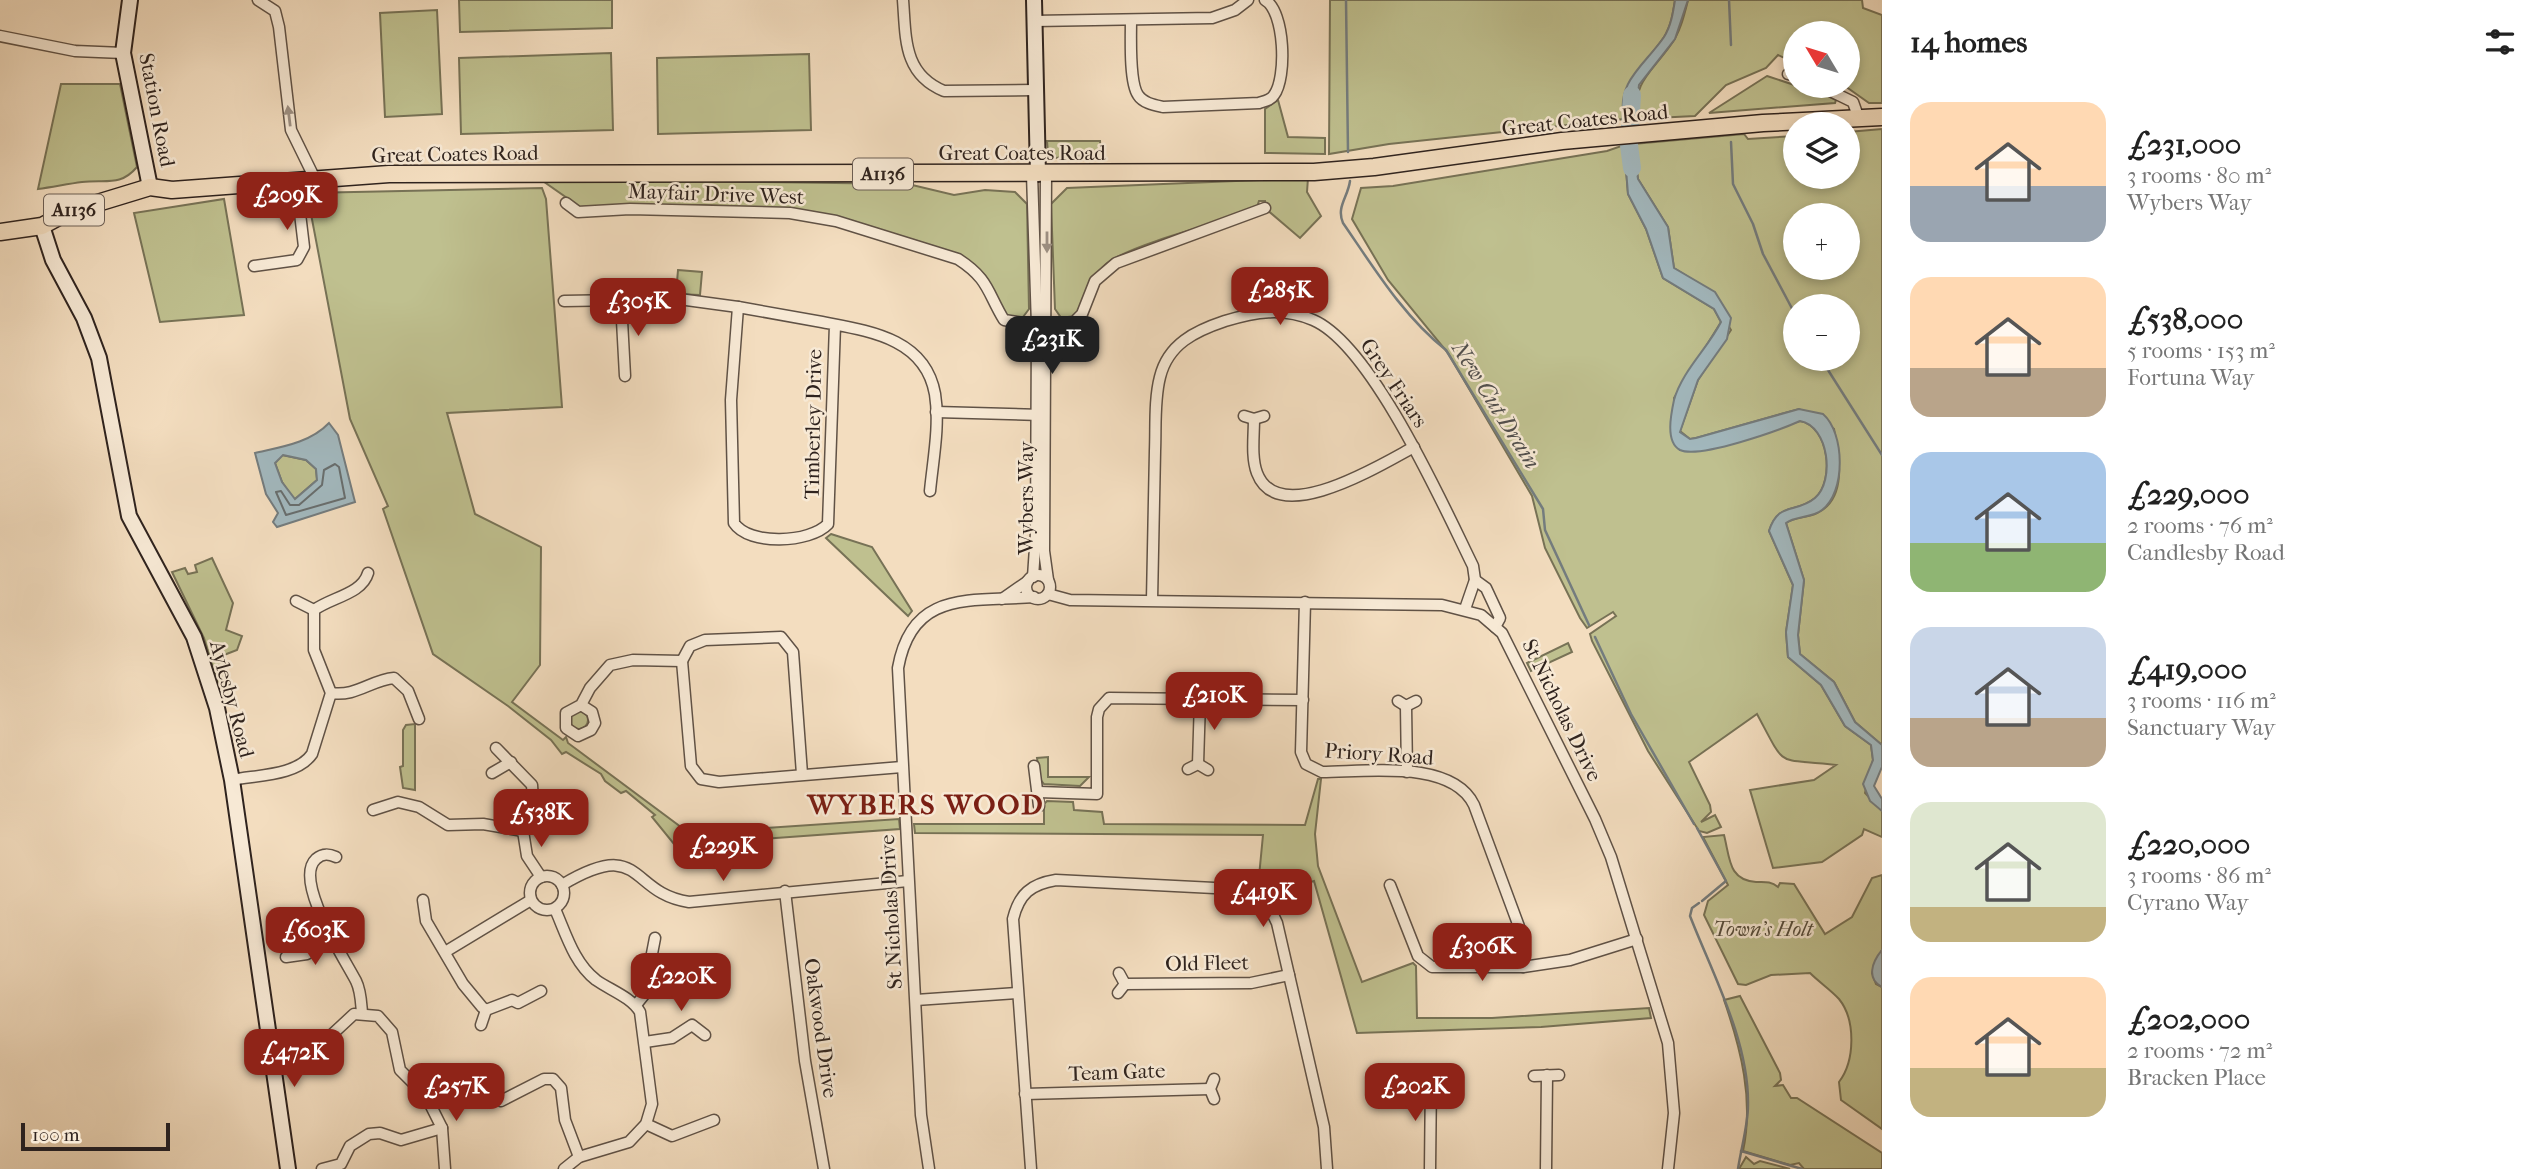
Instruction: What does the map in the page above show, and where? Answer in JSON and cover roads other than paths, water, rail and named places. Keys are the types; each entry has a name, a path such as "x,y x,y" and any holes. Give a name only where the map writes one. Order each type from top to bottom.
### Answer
{"main road":[{"name":"Great Coates Road","path":"1860,120 1882,117"},
{"name":"Great Coates Road","path":"0,232 42,226 68,212 150,187 172,190 388,174 1039,174 1348,170 1615,136 1783,122"}],"street":[{"name":"Station Road","path":"130,0 123,53 150,187"},
{"path":"258,0 275,11"},
{"path":"279,0 275,11 291,130 315,179"},
{"path":"903,0 908,55 912,66 931,86 944,91 1035,90"},
{"path":"1034,0 1039,174"},
{"path":"1034,21 1212,18 1235,10 1248,0"},
{"path":"1130,20 1134,82 1138,95 1148,104 1163,107 1259,103 1273,96 1281,80 1280,19 1265,0"},
{"path":"0,36 88,52 123,53"},
{"path":"1845,98 1853,102 1856,112"},
{"name":"Wybers Way","path":"1031,579 1036,545 1041,415 1039,174"},
{"path":"254,266 297,260 304,247 296,180"},
{"name":"Mayfair Drive West","path":"566,203 578,212 629,209 790,213 836,221 958,259 975,270 990,290 1004,320 1042,324"},
{"path":"1042,324 1074,322 1083,314 1095,281 1116,263 1265,208"},
{"name":"Aylesby Road","path":"42,226 52,260 84,318 99,358 129,516 194,637 217,708 232,780 288,1169"},
{"path":"564,301 679,299 738,307"},
{"path":"621,302 625,376"},
{"name":"Timberley Drive","path":"835,325 828,524 812,536 757,538 739,531 734,523 731,400 738,307 835,325 885,335 921,362 932,380 936,412 930,491"},
{"name":"Grey Friars","path":"1152,600 1158,388 1165,363 1172,352 1196,331 1262,311 1289,313 1313,320 1346,346 1386,400 1414,447 1473,566 1475,579 1486,588 1500,618 1495,626"},
{"path":"936,412 1041,415"},
{"name":"Wybers Way","path":"1041,415 1044,551 1048,580"},
{"path":"1254,417 1257,475 1265,486 1283,495 1320,491 1414,447"},
{"path":"314,610 330,598 354,592 366,581 368,573"},
{"path":"1001,600 1031,579 1041,575 1048,580 1051,587 1048,594 1034,597 1027,590 1031,579"},
{"path":"1465,609 1475,579"},
{"name":"St Nicholas Drive","path":"1048,594 1070,600 1431,604 1465,609 1481,615 1495,626 1513,652 1595,819 1637,939 1668,1043 1674,1113 1668,1169"},
{"name":"St Nicholas Drive","path":"929,1169 920,1115 898,668 905,639 920,618 944,605 959,600 1034,597"},
{"path":"296,601 314,610"},
{"name":"Priory Road","path":"1305,602 1301,752 1310,768 1322,772 1407,772 1441,777 1470,796 1521,932 1523,967"},
{"path":"232,780 294,768 306,762 318,740 331,693 314,650 314,610"},
{"path":"802,774 793,652 788,642 775,636 705,640 690,646 682,661 690,757 694,772 701,779 719,782 902,767"},
{"path":"581,705 604,670 617,662 663,658 682,661"},
{"path":"331,693 350,694 385,679 394,678 408,691 419,719"},
{"path":"1039,792 1097,794 1098,709 1109,698 1117,695 1200,700 1303,700"},
{"path":"1198,764 1200,700"},
{"path":"1407,703 1407,772"},
{"path":"496,748 532,785 534,792 523,831 527,856 541,877"},
{"path":"492,773 511,762"},
{"path":"1188,769 1198,764"},
{"path":"1198,764 1208,770"},
{"path":"1034,766 1039,806"},
{"path":"373,810 398,802 419,807 448,825 483,824 523,831"},
{"path":"336,857 324,854 319,857 311,866 308,877 331,937 357,983 362,1013"},
{"path":"562,885 593,868 611,865 635,871 681,901 695,902 785,891 908,881"},
{"path":"541,877 553,877 562,885 564,897 555,909 542,910 531,901 530,889 541,877"},
{"path":"1031,1169 1013,919 1017,904 1025,892 1038,883 1056,880 1234,889 1255,892 1264,899 1277,923 1324,1127 1327,1169"},
{"path":"1390,885 1424,963 1432,967 1523,967 1570,960 1637,939"},
{"name":"Oakwood Drive","path":"785,891 805,1061 824,1169"},
{"path":"423,900 426,921 472,998 486,1010"},
{"path":"445,953 531,901"},
{"path":"555,909 582,966 596,980 636,1005 643,1021 652,1104 646,1124 629,1142 579,1157 564,1169"},
{"path":"286,957 307,954 331,937"},
{"path":"636,1005 644,995 655,938"},
{"name":"Old Fleet","path":"1119,974 1122,988 1251,983 1289,975"},
{"path":"481,1025 486,1010 506,1002 518,1003 541,991"},
{"path":"916,1000 1017,993"},
{"path":"271,1051 326,1040 346,1018 362,1013 378,1016 389,1026 400,1070 429,1101 442,1128 445,1169"},
{"path":"645,1042 672,1038 692,1025 705,1035"},
{"path":"1418,1074 1430,1077 1442,1073"},
{"path":"1546,1169 1547,1075"},
{"path":"1534,1076 1559,1075"},
{"path":"1430,1077 1430,1169"},
{"path":"501,1101 549,1078 558,1083 563,1096 565,1120 579,1157"},
{"name":"Team Gate","path":"1025,1094 1213,1089"},
{"path":"646,1124 672,1136 714,1120"},
{"path":"322,1169 341,1164 350,1146 369,1134 380,1133 401,1140 442,1128"}],"water":[{"path":"1675,0 1688,0 1675,39 1639,85 1635,119 1624,119 1624,94 1628,84 1666,33"},
{"path":"1633,144 1638,179 1668,227 1674,268 1715,292 1731,318 1727,339 1698,380 1680,432 1690,439 1696,438 1799,409 1823,414 1836,434 1839,477 1830,501 1818,513 1786,523 1804,580 1798,635 1800,654 1834,682 1855,722 1882,745 1882,767 1874,786 1882,799 1882,811 1870,801 1863,784 1873,760 1871,745 1845,726 1821,685 1788,657 1786,632 1793,585 1769,531 1777,515 1808,503 1821,490 1827,467 1823,443 1810,425 1800,421 1759,437 1704,451 1690,452 1675,446 1670,427 1678,389 1721,322 1714,309 1663,278 1646,229 1628,194 1624,145"},
{"path":"329,423 338,435 355,502 277,527 273,522 278,513 266,494 255,453 295,443","holes":["283,455 306,460 316,469 317,480 295,499 282,482 275,463"]},
{"path":"1882,950 1882,987 1874,980 1872,970"}],"waterway":[{"name":"New Cut Drain","path":"1346,0 1348,152"},
{"path":"1729,0 1731,45"},
{"path":"1632,95 1629,145 1632,168"},
{"path":"1731,142 1733,184 1753,224 1763,254 1784,294"},
{"name":"New Cut Drain","path":"1350,181 1341,212 1343,223 1403,307 1430,337 1446,350 1543,509 1545,530 1589,625"},
{"path":"1829,371 1882,455"},
{"name":"New Cut Drain","path":"1595,637 1631,714 1694,824"},
{"name":"New Cut Drain","path":"1697,828 1726,881 1702,901"},
{"name":"New Cut Drain","path":"1699,903 1692,908 1690,916 1728,1009 1743,1057 1747,1081 1748,1113 1738,1169"},
{"path":"1741,1151 1802,1169"}],"district":[{"name":"WYBERS WOOD","path":"926,804"}],"park label":[{"name":"Town's Holt","path":"1763,929"}]}
